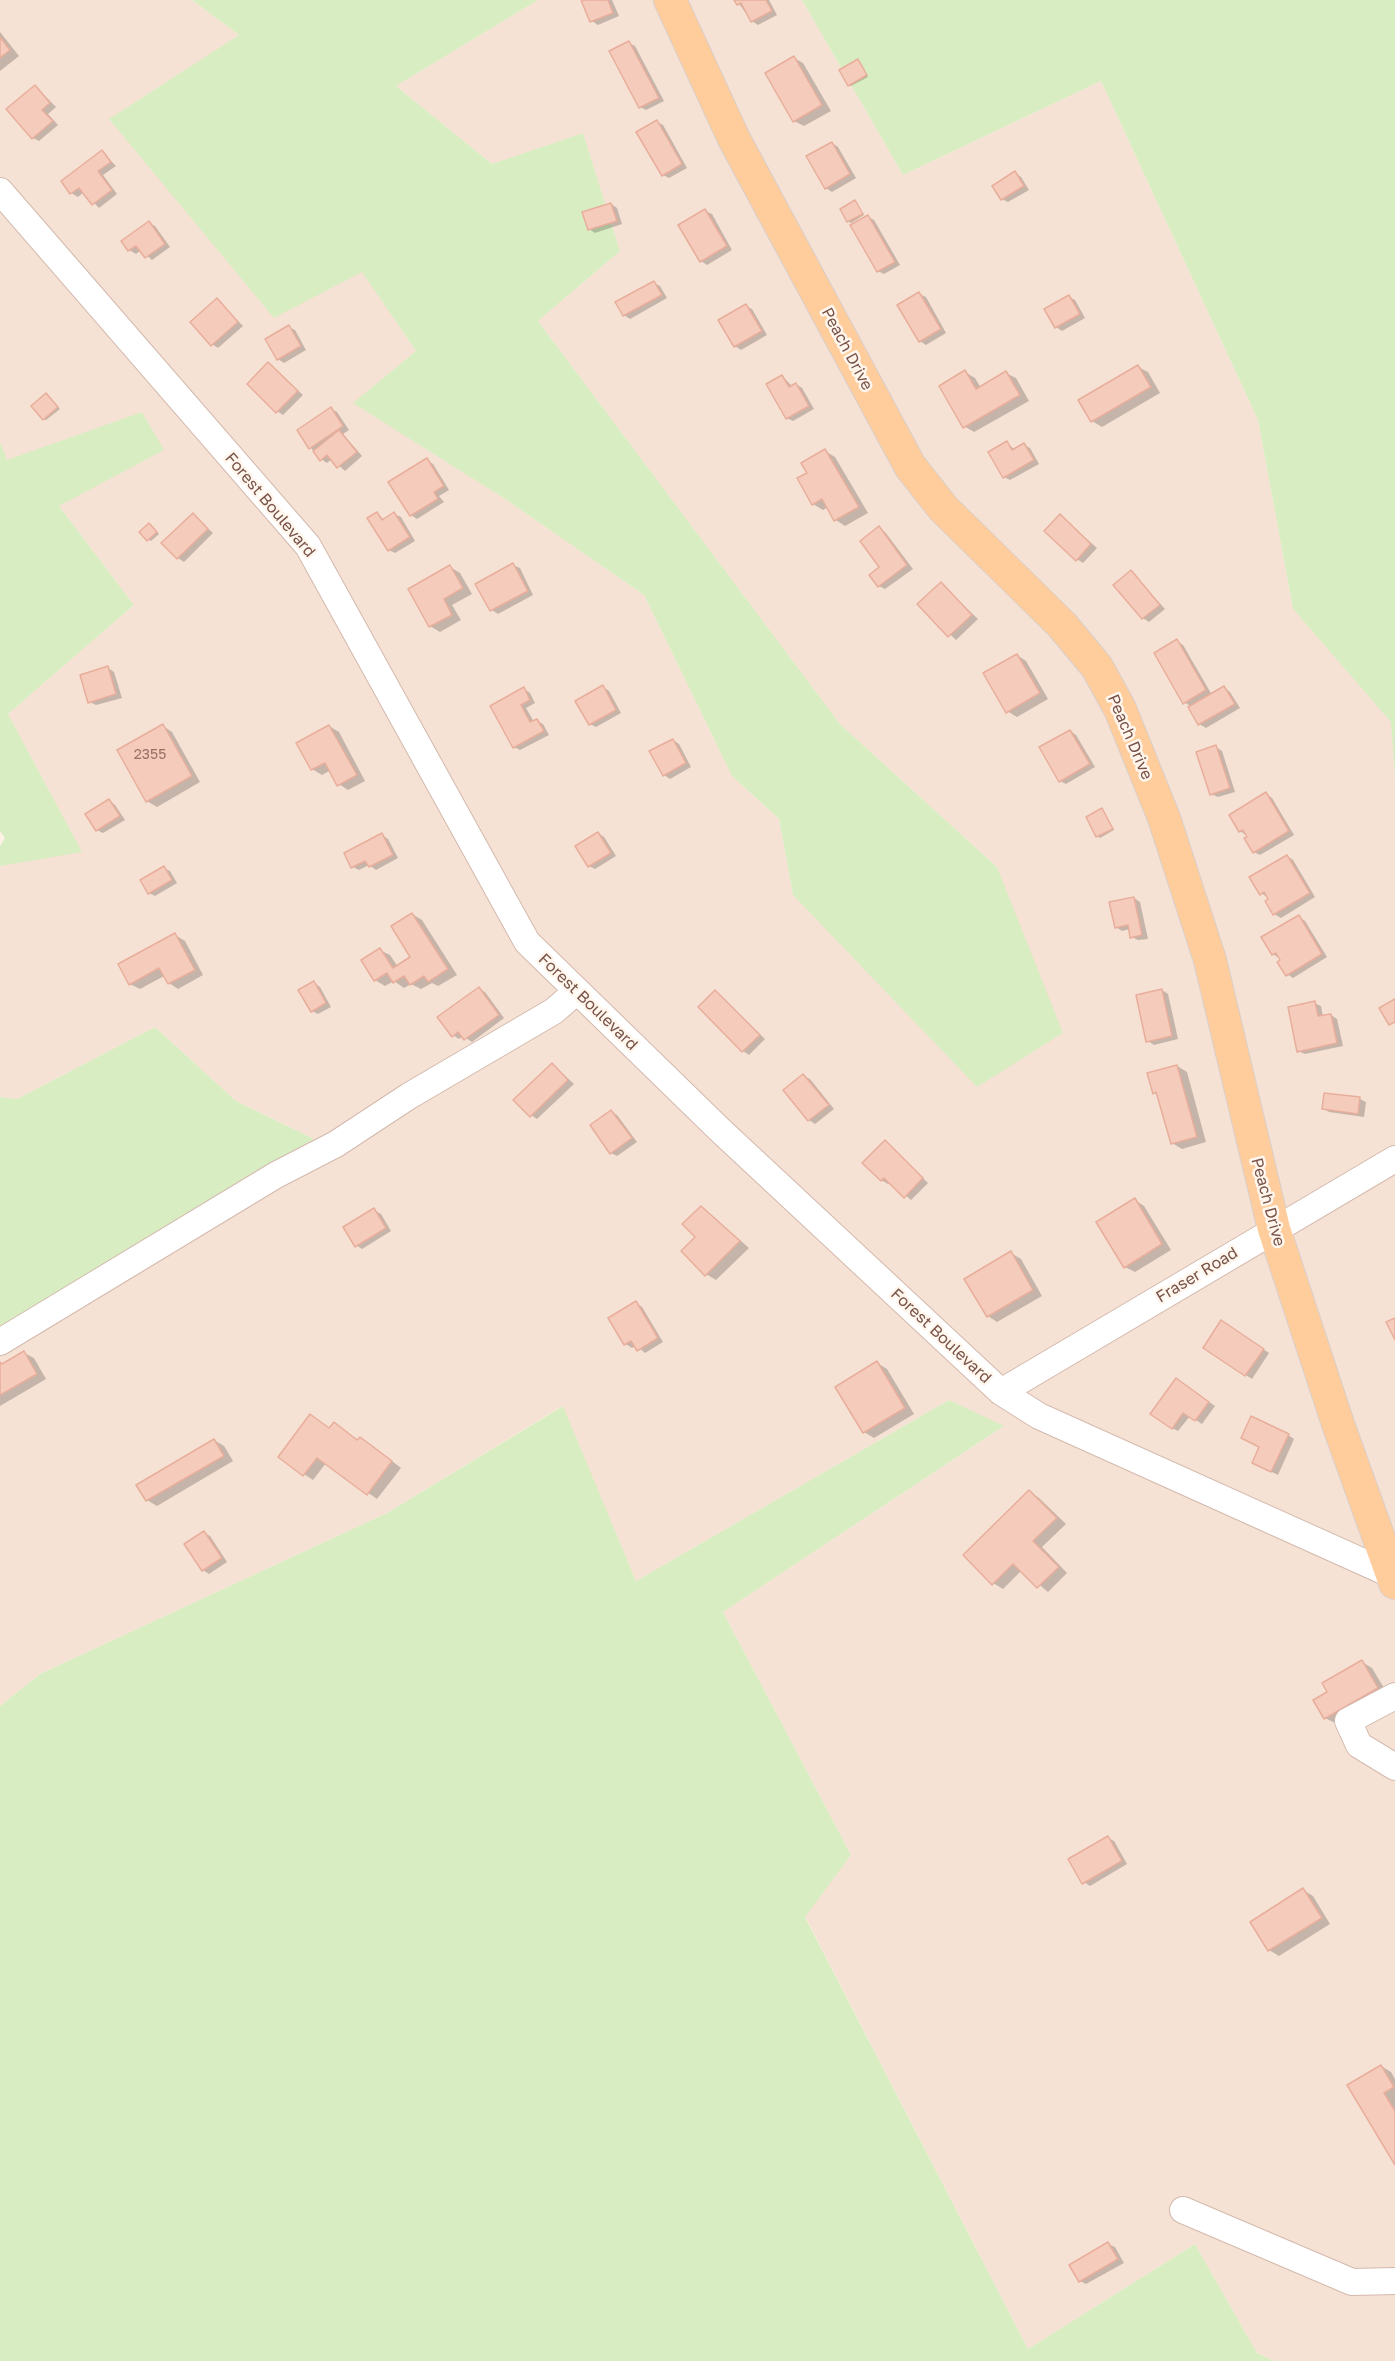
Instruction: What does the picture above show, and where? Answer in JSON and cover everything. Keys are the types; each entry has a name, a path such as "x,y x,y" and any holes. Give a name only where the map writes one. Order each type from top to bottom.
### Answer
{"main road":[{"name":"Peach Drive","path":"670,0 734,140 910,466 943,507 1062,625 1098,667 1120,709 1164,818 1210,960 1274,1229 1392,1579"}],"street":[{"name":"Forest Boulevard","path":"0,191 308,546 527,942 720,1130 1001,1392 1039,1416 1392,1579"},
{"path":"0,1342 276,1175 336,1144 409,1096 554,1011 577,991"},
{"name":"Fraser Road","path":"1001,1392 1395,1159"},
{"path":"1395,1696 1348,1720 1359,1745 1395,1767"},
{"path":"1183,2210 1352,2282 1395,2281"}],"shaded area":[{"path":"0,0 192,0 239,35 110,119 362,271 416,351 354,403 505,499 644,595 732,776 779,819 793,895 997,867 840,724 538,321 620,251 583,134 492,164 396,86 538,0 802,0 903,175 1101,81 1258,420 1293,609 1392,722 1395,781 1395,2361 1274,2361 1257,2353 1195,2244 1028,2349 805,1916 851,1855 723,1612 1003,1427 949,1400 636,1581 562,1406 387,1513 40,1674 0,1706 0,1333 314,1139 236,1101 155,1027 17,1099 0,1097 0,866 81,851 8,714 134,605 59,506 142,413 7,461 0,442"}],"green space":[{"path":"192,0 538,0 396,86 492,164 583,133 620,251 538,321 840,724 997,867 1063,1033 977,1087 793,895 779,819 732,776 644,595 505,499 353,403 416,351 362,272 274,318 109,119 239,35"},
{"path":"802,0 1395,0 1395,781 1391,722 1293,609 1258,420 1101,81 903,175"},
{"path":"142,412 164,450 59,506 134,605 8,714 82,852 0,866 0,846 5,838 0,831 0,442 7,460"},
{"path":"155,1027 236,1101 314,1139 0,1333 0,1097 17,1099"},
{"path":"949,1400 1004,1426 723,1612 851,1855 805,1917 1028,2349 1195,2244 1257,2353 1274,2361 0,2361 0,1706 40,1674 387,1513 563,1406 636,1581"}],"building":[{"path":"581,0 608,0 613,13 590,22"},
{"path":"734,0 766,0 772,11 751,22 741,3 737,5"},
{"path":"0,37 10,50 0,58"},
{"path":"629,41 659,98 639,108 609,51"},
{"path":"794,56 822,105 793,122 765,73"},
{"path":"858,59 867,75 848,86 839,70"},
{"path":"35,85 50,103 42,110 53,121 32,139 6,109"},
{"path":"657,120 682,164 662,176 636,132"},
{"path":"832,142 850,174 825,189 806,156"},
{"path":"102,150 111,162 98,171 112,190 92,205 79,188 70,194 61,181"},
{"path":"1015,171 1024,186 1001,200 992,186"},
{"path":"855,200 863,214 847,222 840,209"},
{"path":"611,203 617,221 588,230 582,212"},
{"path":"705,209 727,246 700,262 678,225"},
{"path":"868,215 895,262 877,272 850,225"},
{"path":"149,221 165,244 145,258 136,246 128,251 121,241"},
{"path":"654,281 662,295 623,316 615,302"},
{"path":"919,292 941,329 919,342 897,305"},
{"path":"1069,295 1080,314 1055,328 1044,309"},
{"path":"217,298 238,322 211,346 190,322"},
{"path":"746,304 762,331 734,347 718,320"},
{"path":"289,325 301,346 277,360 265,339"},
{"path":"268,362 298,391 276,413 247,384"},
{"path":"1138,365 1151,387 1091,422 1078,400"},
{"path":"965,370 976,389 1006,371 1020,395 963,428 939,386"},
{"path":"782,375 789,387 796,383 809,406 786,419 766,384"},
{"path":"46,393 58,407 43,420 31,406"},
{"path":"331,407 343,426 309,449 297,430"},
{"path":"339,430 357,452 337,468 327,455 320,461 313,451"},
{"path":"1007,441 1012,450 1024,443 1034,460 1003,478 988,452"},
{"path":"825,449 859,507 834,521 822,499 812,505 797,478 807,473 801,463"},
{"path":"427,458 444,486 434,492 438,499 410,516 388,482"},
{"path":"377,512 382,520 394,512 410,537 388,551 367,518"},
{"path":"193,513 208,529 177,559 161,543"},
{"path":"1060,514 1091,544 1076,561 1044,531"},
{"path":"149,523 157,532 147,541 139,532"},
{"path":"879,526 907,565 878,587 869,575 879,567 860,541"},
{"path":"513,563 528,591 490,611 475,584"},
{"path":"450,565 463,588 444,599 452,615 429,627 408,589"},
{"path":"1131,570 1160,605 1142,619 1113,585"},
{"path":"941,582 972,615 948,637 917,604"},
{"path":"1177,639 1206,690 1183,704 1154,653"},
{"path":"1017,654 1040,693 1006,713 983,673"},
{"path":"108,666 116,694 88,703 80,675"},
{"path":"603,685 616,710 589,725 575,701"},
{"path":"1224,686 1235,704 1198,725 1188,707"},
{"path":"524,687 530,700 521,705 530,722 537,719 544,731 513,748 490,706"},
{"path":"163,724 192,776 146,802 117,750"},
{"path":"329,725 357,775 337,786 325,763 311,770 296,743"},
{"path":"1070,730 1090,764 1059,782 1039,747"},
{"path":"673,739 686,763 663,776 649,751"},
{"path":"1216,745 1230,788 1210,795 1196,752"},
{"path":"1266,792 1289,831 1253,853 1244,838 1247,837 1243,830 1239,832 1229,815"},
{"path":"109,799 120,816 96,831 85,814"},
{"path":"1102,808 1113,829 1096,837 1086,817"},
{"path":"598,832 611,853 588,867 575,846"},
{"path":"382,833 393,855 369,867 365,861 351,868 344,853"},
{"path":"1287,855 1310,893 1273,915 1265,901 1268,899 1264,892 1260,895 1249,877"},
{"path":"164,866 172,880 148,894 140,880"},
{"path":"1134,897 1142,935 1130,938 1128,925 1115,928 1109,902"},
{"path":"412,913 448,969 428,982 424,976 410,985 404,976 393,983 387,973 374,981 361,960 380,948 393,968 410,957 391,926"},
{"path":"1299,915 1322,954 1286,976 1277,962 1280,960 1276,953 1272,955 1261,937"},
{"path":"175,933 195,970 168,984 159,968 129,985 118,964"},
{"path":"314,981 326,1003 311,1012 298,990"},
{"path":"479,987 499,1015 464,1040 458,1032 452,1037 437,1017"},
{"path":"1162,989 1172,1036 1146,1042 1136,995"},
{"path":"715,990 760,1035 742,1052 698,1007"},
{"path":"1395,999 1395,1022 1389,1025 1379,1008"},
{"path":"1315,1001 1318,1016 1331,1014 1337,1043 1297,1052 1288,1007"},
{"path":"552,1063 568,1080 530,1117 513,1100"},
{"path":"1177,1065 1197,1137 1171,1144 1156,1092 1153,1094 1147,1073"},
{"path":"803,1074 829,1105 808,1121 783,1090"},
{"path":"1324,1093 1360,1097 1358,1114 1322,1109"},
{"path":"611,1110 632,1138 610,1154 590,1125"},
{"path":"885,1140 923,1178 904,1198 884,1178 881,1181 862,1163"},
{"path":"1135,1198 1162,1244 1124,1268 1096,1222"},
{"path":"701,1206 740,1241 705,1276 681,1251 695,1237 682,1224"},
{"path":"374,1208 386,1228 355,1247 343,1227"},
{"path":"1011,1251 1033,1290 987,1317 964,1279"},
{"path":"636,1301 658,1338 637,1351 631,1341 624,1345 608,1318"},
{"path":"1395,1318 1395,1340 1386,1322"},
{"path":"1221,1320 1264,1349 1245,1376 1203,1348"},
{"path":"24,1351 37,1374 0,1395 0,1362 2,1364"},
{"path":"877,1361 905,1408 863,1433 835,1387"},
{"path":"1176,1378 1209,1402 1195,1421 1183,1413 1172,1429 1150,1414"},
{"path":"310,1414 329,1428 334,1422 357,1440 360,1437 392,1461 367,1495 317,1458 303,1476 278,1457"},
{"path":"1251,1416 1289,1434 1271,1472 1252,1463 1259,1447 1241,1438"},
{"path":"214,1439 224,1456 146,1501 136,1485"},
{"path":"1029,1490 1057,1518 1033,1541 1059,1567 1037,1588 1013,1564 992,1585 963,1555"},
{"path":"204,1531 222,1558 202,1571 184,1544"},
{"path":"1362,1660 1378,1688 1324,1719 1313,1700 1327,1692 1322,1683"},
{"path":"1108,1836 1122,1861 1082,1884 1068,1859"},
{"path":"1303,1888 1322,1918 1268,1951 1250,1922"},
{"path":"1381,2065 1394,2087 1384,2093 1395,2111 1395,2165 1347,2085"},
{"path":"1108,2242 1118,2259 1079,2282 1069,2265"}]}
